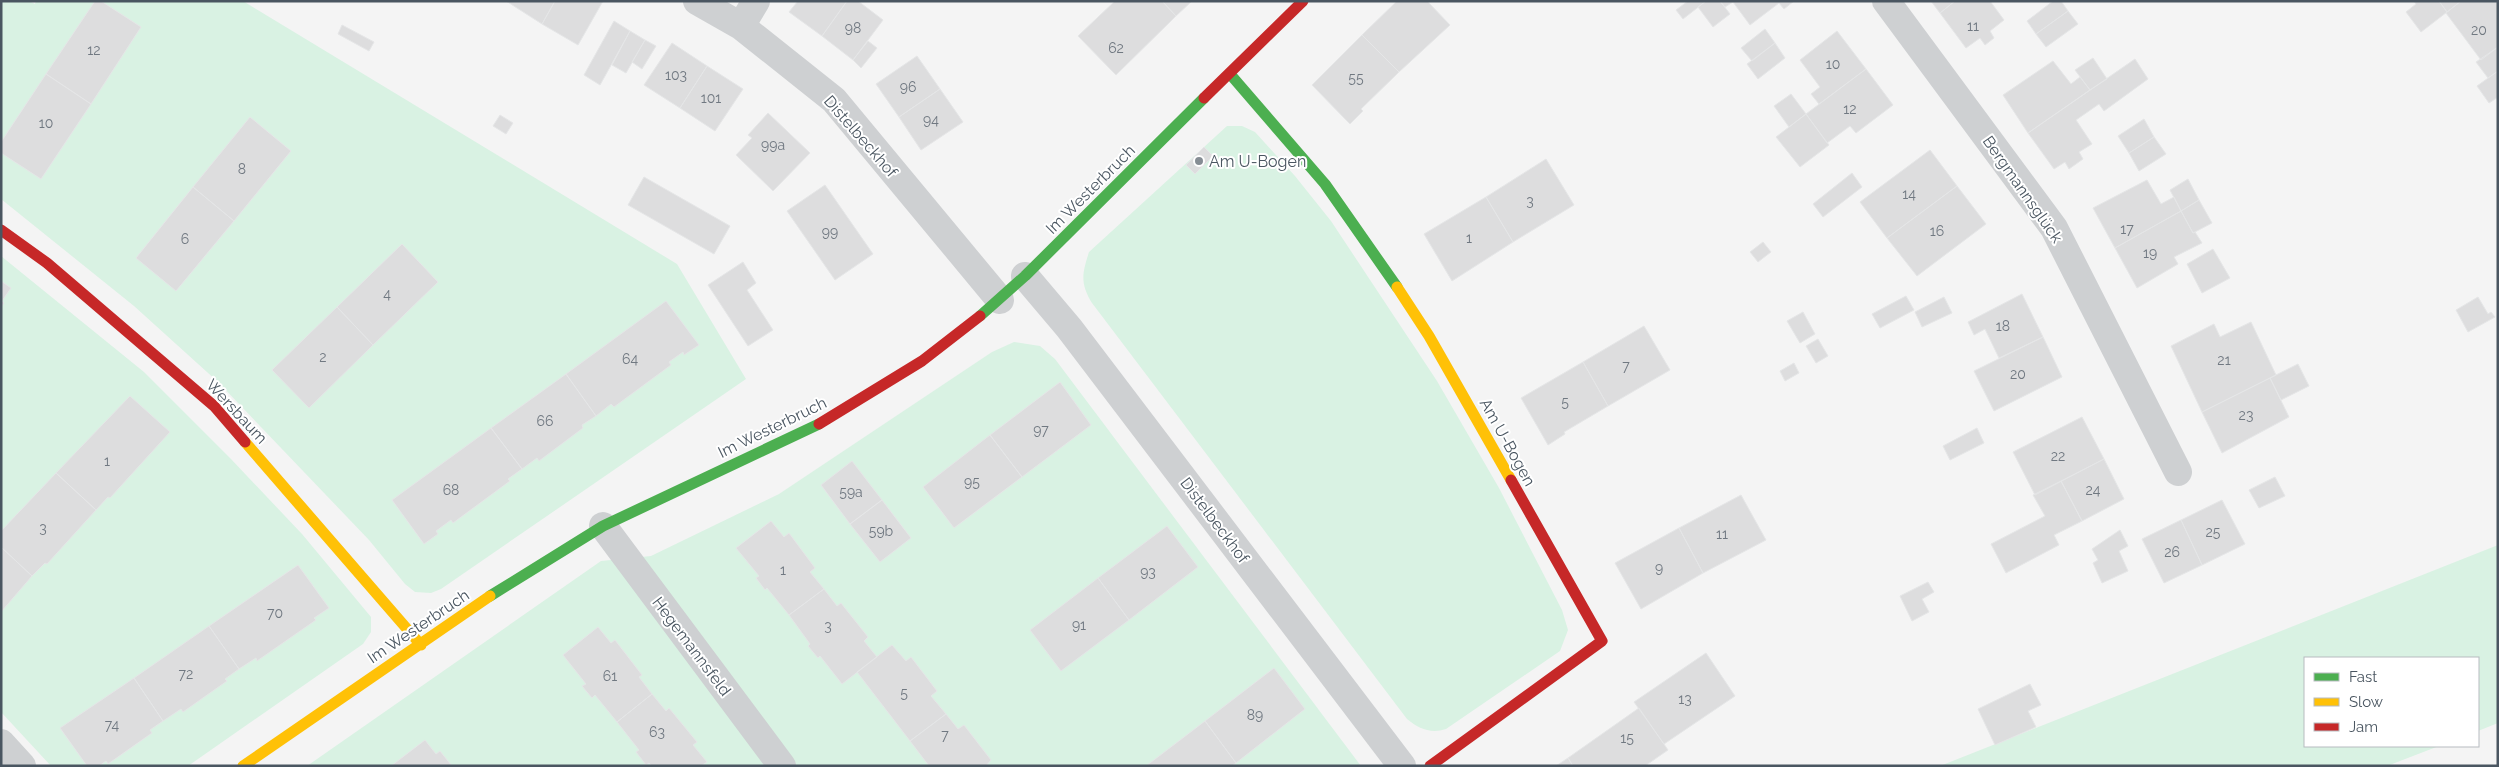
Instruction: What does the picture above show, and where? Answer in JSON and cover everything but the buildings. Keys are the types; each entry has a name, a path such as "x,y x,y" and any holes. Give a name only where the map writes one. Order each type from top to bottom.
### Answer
{"street":[{"name":"Distelbeckhof","path":"697,1 742,26 834,100 1000,300"},
{"path":"742,26 756,1"},
{"name":"Im Westerbruch","path":"243,766 496,592 603,526 815,427 922,361 1000,300 1303,1"},
{"name":"Bergmannsglück","path":"1886,1 2054,228 2178,472"},
{"name":"Am U-Bogen","path":"1230,74 1325,184 1376,254 1429,336 1602,641 1430,766"},
{"name":"Wersbaum","path":"1,230 47,263 214,406 421,645"},
{"name":"Distelbeckhof","path":"1025,276 1069,328 1402,766"},
{"name":"Hegemannsfeld","path":"603,526 782,766"},
{"path":"1,743 22,766"}],"green space":[{"path":"1,1 29,1 35,4 36,1 243,1 677,264 746,379 441,589 431,593 415,592 405,584 369,540 218,382 134,306 1,199"},
{"path":"1227,126 1242,126 1255,132 1295,176 1331,221 1437,381 1499,488 1562,610 1568,630 1560,651 1446,729 1425,730 1407,719 1092,303 1085,290 1083,278 1089,252"},
{"path":"1,256 144,372 231,459 302,534 371,617 371,632 363,644 188,766 51,766 1,712"},
{"path":"1014,342 1040,346 1055,359 1361,766 307,766 601,561 651,556 779,494 992,352"},
{"path":"2498,545 2498,723 2479,731 2479,657 2304,657 2304,747 2436,747 2387,766 1940,766"}],"traffic: fast":[{"path":"1230,74 1325,184 1397,287"},
{"path":"980,316 1025,276 1204,98"},
{"path":"490,596 603,526 819,424"}],"traffic: slow":[{"path":"1397,287 1429,336 1511,480"},
{"path":"245,442 421,645"},
{"path":"243,766 490,596"}],"traffic: jam":[{"path":"1204,98 1303,1"},
{"path":"1,230 47,263 214,406 245,442"},
{"path":"819,424 922,361 980,316"},
{"path":"1430,766 1602,641 1511,480"}],"place":[{"name":"Am U-Bogen","path":"1199,161"}]}
